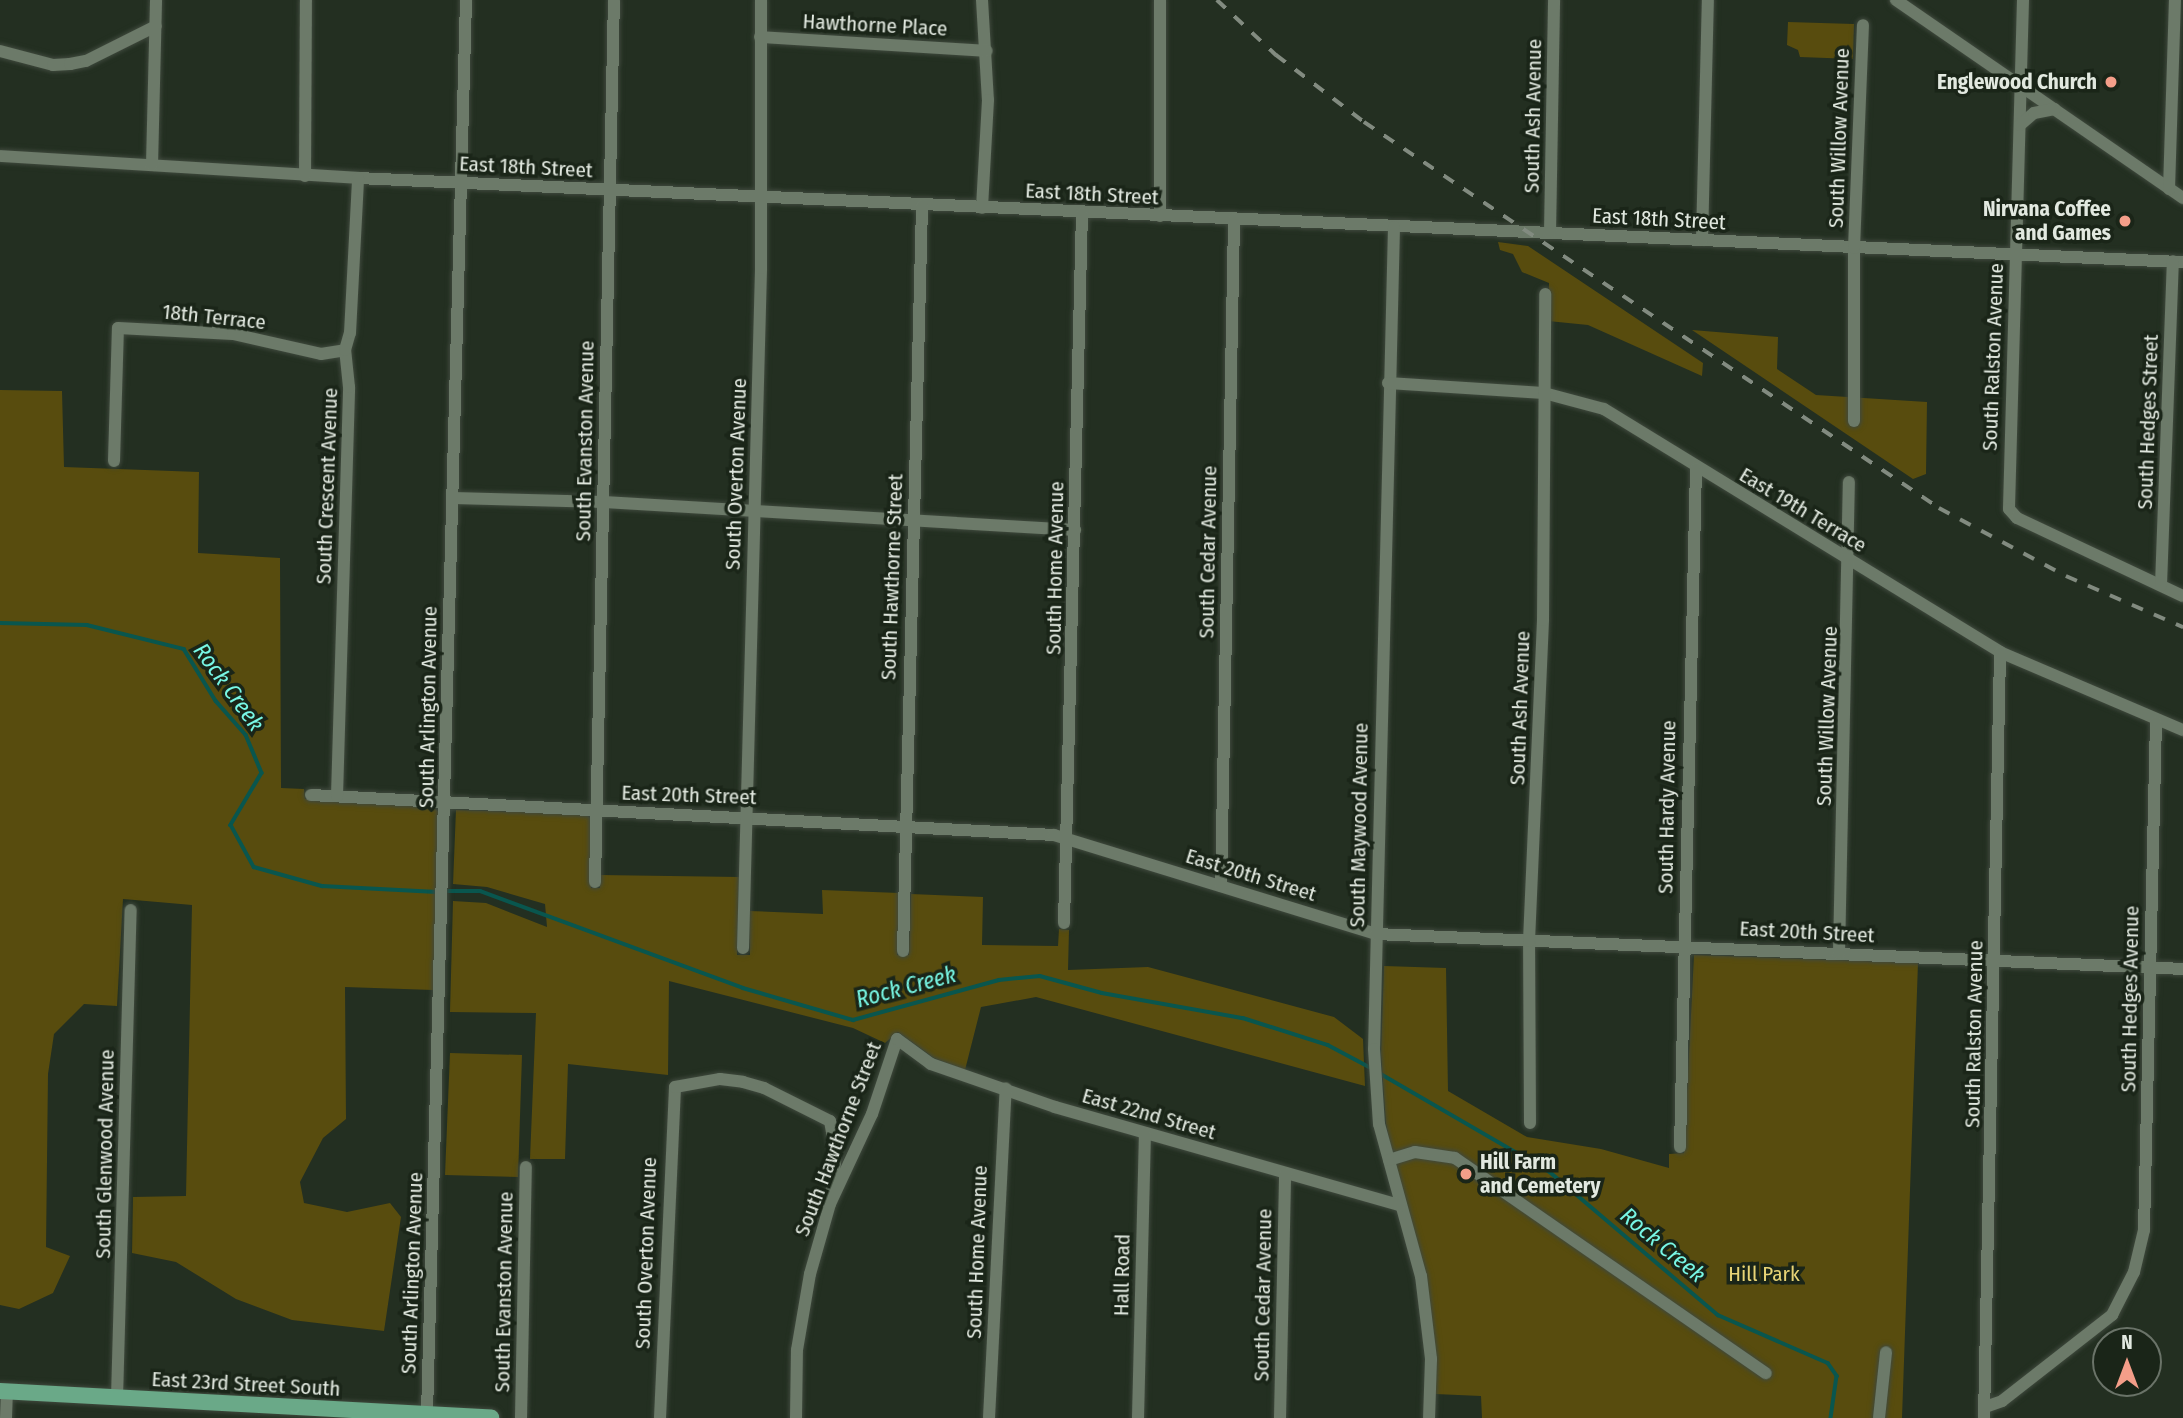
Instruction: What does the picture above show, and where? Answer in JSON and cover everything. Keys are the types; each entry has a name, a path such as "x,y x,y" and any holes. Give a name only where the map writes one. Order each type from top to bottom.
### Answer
{"main road":[{"name":"East 23rd Street South","path":"3,1391 276,1412 410,1416 427,1414 491,1418"}],"street":[{"path":"152,165 156,0"},
{"path":"305,176 306,0"},
{"name":"South Arlington Avenue","path":"427,1414 466,0"},
{"name":"South Evanston Avenue","path":"595,882 614,0"},
{"name":"South Overton Avenue","path":"743,948 754,511 761,0"},
{"path":"982,0 987,51 982,208"},
{"path":"1160,0 1160,216"},
{"name":"South Ash Avenue","path":"1550,233 1554,0"},
{"path":"1702,240 1708,0"},
{"path":"1896,0 2183,198"},
{"name":"South Ralston Avenue","path":"2023,0 2008,505 2017,518 2161,585"},
{"path":"2169,189 2175,0"},
{"name":"South Willow Avenue","path":"1854,421 1854,248 1863,25"},
{"path":"0,51 45,63 69,64 86,61 156,26"},
{"name":"Hawthorne Place","path":"760,37 987,51"},
{"path":"2020,125 2034,113 2055,109"},
{"name":"East 18th Street","path":"0,156 305,176 2178,261"},
{"name":"South Crescent Avenue","path":"337,796 349,387 345,350 350,334 358,178"},
{"name":"South Hawthorne Street","path":"903,951 922,205"},
{"name":"South Home Avenue","path":"1064,923 1082,213"},
{"name":"South Cedar Avenue","path":"1221,886 1234,219"},
{"name":"South Maywood Avenue","path":"1394,227 1388,383 1375,1097 1426,1310 1429,1418"},
{"name":"South Hedges Street","path":"2161,585 2178,261"},
{"name":"South Ash Avenue","path":"1530,1123 1529,942 1542,620 1545,294"},
{"name":"18th Terrace","path":"114,461 118,328 233,334 321,354 345,350"},
{"name":"East 19th Terrace","path":"1388,383 1544,393 1604,409 1696,468 2000,652 2156,722 2183,730"},
{"name":"South Hardy Avenue","path":"1680,1147 1696,468"},
{"name":"South Willow Avenue","path":"1839,953 1851,567 1847,558 1849,482"},
{"path":"453,498 604,502 1075,530"},
{"path":"2161,585 2183,596"},
{"name":"South Ralston Avenue","path":"1984,1413 1996,961 2000,652"},
{"name":"South Hedges Avenue","path":"1984,1413 2112,1315 2132,1277 2144,1230 2156,722"},
{"name":"East 20th Street","path":"311,795 1022,831 1066,839 1376,934 1529,942 1684,945 2183,969"},
{"name":"South Glenwood Avenue","path":"117,1398 131,910"},
{"name":"South Hawthorne Street","path":"796,1418 800,1317 830,1203 872,1114 897,1039"},
{"name":"East 22nd Street","path":"897,1039 931,1064 1144,1133 1399,1205"},
{"name":"South Overton Avenue","path":"660,1418 673,1090 682,1082 743,1082 830,1121 836,1154 830,1203"},
{"name":"South Home Avenue","path":"989,1418 1006,1088"},
{"name":"Hall Road","path":"1138,1418 1144,1133"},
{"path":"1389,1160 1415,1152 1455,1158 1766,1373"},
{"name":"South Evanston Avenue","path":"521,1418 526,1167"},
{"name":"South Cedar Avenue","path":"1280,1418 1285,1172"},
{"path":"1879,1418 1886,1352"},
{"path":"3,1391 6,1418"}],"green space":[{"path":"1788,22 1854,24 1853,59 1800,57 1798,50 1787,45"},
{"path":"1498,242 1528,246 1703,363 1702,376 1588,325 1548,321 1549,283 1522,272 1513,254 1500,250"},
{"path":"1692,330 1778,337 1777,369 1816,395 1927,402 1926,474 1913,479"},
{"path":"0,390 62,391 64,467 199,472 198,553 280,558 281,788 304,789 305,799 432,806 439,812 433,990 345,987 346,1119 323,1138 300,1182 304,1203 347,1212 390,1203 401,1217 384,1331 292,1320 236,1299 176,1262 132,1253 133,1197 186,1196 192,905 123,899 117,1006 84,1004 54,1034 48,1074 46,1247 70,1256 53,1293 19,1309 0,1305"},
{"path":"456,810 586,814 591,819 591,888 600,888 600,875 739,877 737,955 750,955 749,911 823,914 822,890 899,893 897,955 909,955 911,894 983,897 982,945 1058,946 1059,929 1069,930 1068,970 1148,967 1334,1017 1363,1039 1365,1086 1036,997 981,1007 965,1070 934,1058 898,1032 885,1043 853,1028 669,981 668,1075 568,1064 565,1159 530,1159 536,1013 450,1012 453,901 486,903 547,927 545,904 487,887 453,884"},
{"name":"Hill Park","path":"1694,955 1918,963 1902,1418 1482,1418 1481,1396 1435,1394 1434,1349 1386,1124 1381,1054 1384,966 1446,968 1448,1091 1527,1137 1601,1149 1669,1168 1669,1154 1684,1153"},
{"path":"450,1053 522,1055 518,1177 445,1175"}],"waterway":[{"name":"Rock Creek","path":"0,623 87,625 184,649 216,701 246,735 262,773 231,825 254,867 322,886 437,892"},
{"name":"Rock Creek","path":"445,891 480,891 743,988 853,1020 999,980 1040,976 1102,993 1243,1018 1328,1045 1371,1068"},
{"name":"Rock Creek","path":"1381,1074 1550,1172 1718,1315 1828,1363 1837,1376 1831,1418"}],"railway":[{"path":"1217,0 1276,55 1364,122 1939,508 2066,576 2183,627"}],"place":[{"name":"Englewood Church","path":"2111,82"},
{"name":"Nirvana Coffee and Games","path":"2125,221"},
{"name":"Hill Farm and Cemetery","path":"1466,1174"}]}
